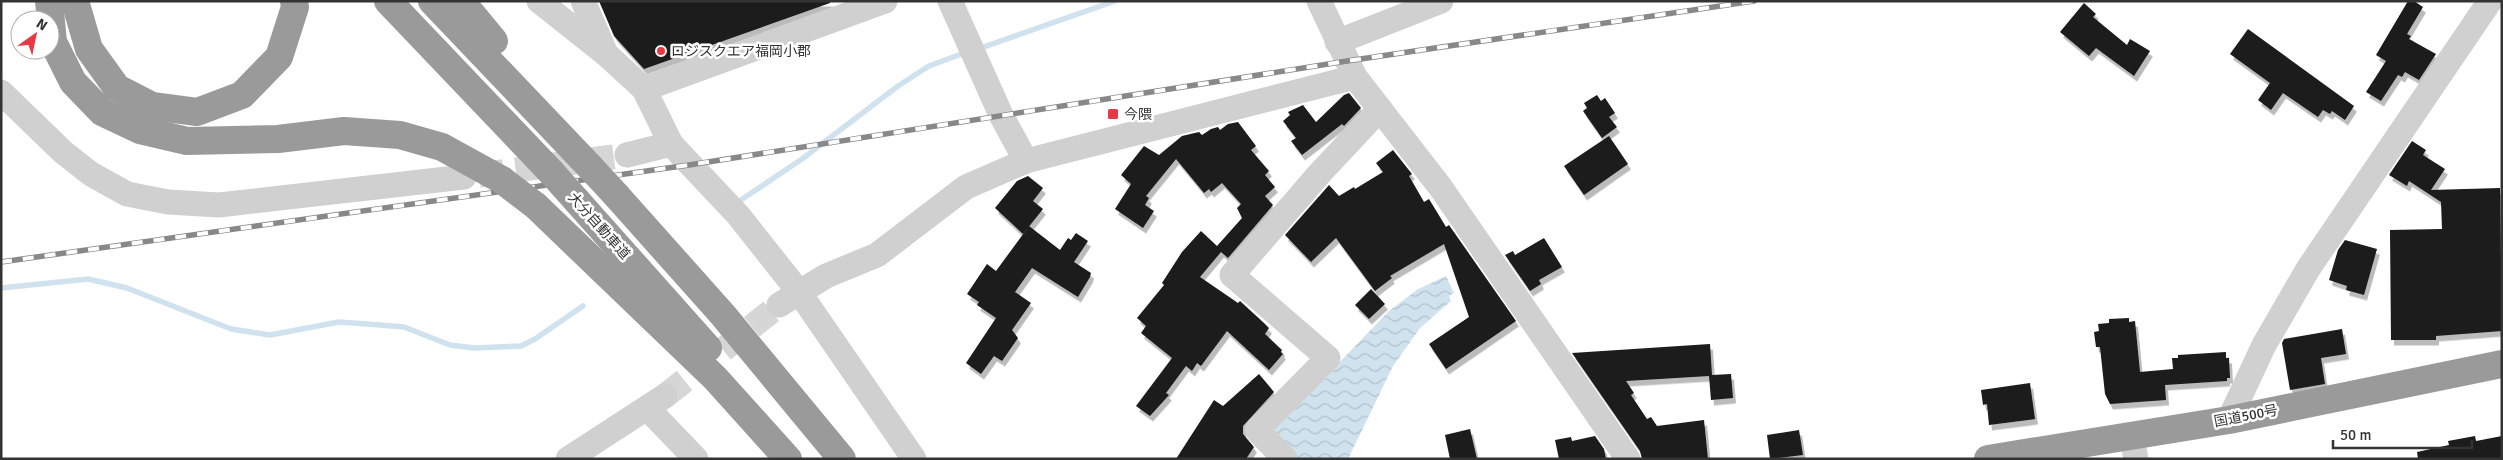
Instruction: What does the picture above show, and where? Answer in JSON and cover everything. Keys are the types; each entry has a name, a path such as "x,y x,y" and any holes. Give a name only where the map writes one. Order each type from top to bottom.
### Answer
{"highway":[{"path":"49,1 53,42 73,82 102,112 140,130 186,141 278,139 344,131 400,135 442,147 502,180 536,206 715,378 788,459"},
{"path":"75,1 89,49 116,88 152,106 197,112 242,95 279,58 295,7 294,1"},
{"name":"大分自動車道","path":"388,1 577,201 742,387 800,459"},
{"path":"432,1 608,162"},
{"path":"461,1 486,32 608,162 624,192 842,459"},
{"name":"国道500号","path":"1988,459 2134,448 2229,420 2502,364"}],"street":[{"path":"539,1 607,55 644,89 671,144 738,215 789,298 914,459"},
{"path":"583,1 607,55"},
{"path":"644,89 885,1"},
{"path":"950,1 1001,115 1026,161"},
{"path":"1319,1 1355,77 1441,188 1628,459"},
{"path":"1337,42 1441,1"},
{"path":"2229,420 2264,345 2308,269 2490,1"},
{"path":"789,298 826,276 877,255 966,187 1026,161 1355,77"},
{"path":"1,92 63,152 91,174 127,194 168,202 219,205 464,178"},
{"path":"1285,459 1257,430 1328,358 1232,275 1314,180 1380,110"},
{"path":"608,162 671,144"},
{"path":"568,459 656,402 696,459"}],"water":[{"path":"1446,276 1454,293 1449,296 1451,301 1420,328 1393,366 1348,459 1298,459 1273,431 1389,311 1418,289"}],"building":[{"name":"ロジスクエア福岡小郡","path":"599,1 830,1 830,3 644,69 614,36"},
{"path":"2408,1 2414,1 2423,7 2407,34 2411,36 2409,39 2436,54 2419,80 2405,72 2402,77 2398,75 2381,101 2366,92 2386,61 2376,55"},
{"path":"2084,3 2096,14 2093,17 2127,45 2130,39 2150,51 2134,76 2096,48 2089,56 2060,32"},
{"path":"2248,29 2354,106 2345,120 2332,111 2330,114 2323,110 2318,117 2283,93 2271,110 2258,100 2270,83 2230,54"},
{"path":"1349,93 1361,108 1344,126 1342,124 1302,155 1291,141 1296,138 1283,121 1290,115 1288,112 1303,105 1316,122 1344,95"},
{"path":"1597,95 1601,101 1605,98 1615,113 1609,117 1617,127 1602,138 1583,111 1587,108 1584,103"},
{"path":"1238,122 1256,146 1251,150 1269,171 1265,175 1275,187 1265,196 1273,205 1228,258 1221,252 1200,277 1238,303 1240,301 1264,323 1269,328 1265,334 1282,350 1283,354 1269,370 1227,331 1201,366 1197,363 1192,371 1186,366 1166,393 1169,395 1150,416 1136,406 1172,358 1141,333 1146,326 1137,318 1164,285 1162,283 1182,252 1201,231 1217,246 1242,218 1237,208 1241,204 1222,183 1211,192 1209,189 1204,193 1176,159 1146,196 1149,198 1145,205 1154,211 1143,228 1115,209 1131,184 1121,175 1144,146 1159,155 1182,136 1199,132 1202,135 1211,129 1218,127 1220,130 1228,124"},
{"path":"1609,136 1628,164 1584,195 1564,166"},
{"path":"2412,141 2426,150 2423,155 2445,169 2431,190 2500,188 2502,331 2436,336 2436,340 2391,340 2390,230 2442,229 2441,202 2409,181 2407,186 2389,175"},
{"path":"1393,150 1412,174 1409,176 1424,202 1429,199 1446,227 1449,225 1516,321 1446,369 1429,344 1469,317 1444,244 1390,276 1392,278 1375,291 1336,238 1311,262 1285,235 1329,185 1339,196 1354,187 1355,189 1383,172 1376,163"},
{"path":"1028,176 1043,188 1033,201 1043,209 1023,234 995,208 1017,181"},
{"path":"1029,226 1060,250 1068,238 1071,240 1076,233 1088,241 1074,262 1091,273 1090,277 1078,297 1032,268 1015,292 1031,303 1012,330 1018,338 1002,361 994,356 981,374 966,363 996,318 977,305 979,302 967,294 987,264 996,271"},
{"path":"1544,238 1562,267 1539,280 1541,284 1530,291 1505,255 1513,251 1515,255"},
{"path":"2345,240 2377,249 2364,295 2346,290 2347,286 2329,280 2338,250"},
{"path":"1371,289 1385,304 1369,319 1355,305"},
{"path":"2129,318 2129,322 2135,321 2140,372 2173,369 2172,358 2178,358 2178,355 2226,352 2226,358 2229,358 2230,378 2227,378 2227,381 2165,385 2166,400 2110,404 2105,394 2100,347 2096,347 2094,332 2099,331 2098,324 2109,323 2109,319"},
{"path":"2342,329 2346,354 2321,358 2325,384 2290,390 2282,343 2284,339"},
{"path":"1710,344 1712,375 1731,374 1733,398 1711,400 1709,376 1626,381 1634,393 1631,395 1647,419 1651,417 1657,426 1704,420 1708,459 1642,459 1640,451 1572,353"},
{"path":"1259,374 1274,392 1243,426 1243,434 1254,447 1246,459 1176,459 1214,400 1223,406"},
{"path":"2030,383 2035,419 1989,425 1987,404 1983,405 1981,390"},
{"path":"1470,429 1477,459 1450,459 1445,435"},
{"path":"1799,430 1803,455 1770,459 1767,435"},
{"path":"1595,436 1604,449 1606,459 1559,459 1555,440 1571,437 1572,441"},
{"path":"2475,436 2476,441 2502,436 2502,459 2418,459 2417,452 2449,445 2448,441"}],"waterway":[{"path":"978,49 1115,1"},
{"path":"735,204 802,159 898,86 929,66 967,52"},
{"path":"1,288 88,279 127,288 231,329 270,335 339,322 380,325 404,327 450,345 474,348 521,346 535,339 583,306"}],"tunnel":[{"path":"479,175 627,155"},
{"path":"665,396 779,305"}],"railway":[{"path":"1,262 689,165 1347,61 1754,1"}],"place":[{"name":"ロジスクエア福岡小郡","path":"661,51"},
{"name":"今隈","path":"1113,114"}]}
